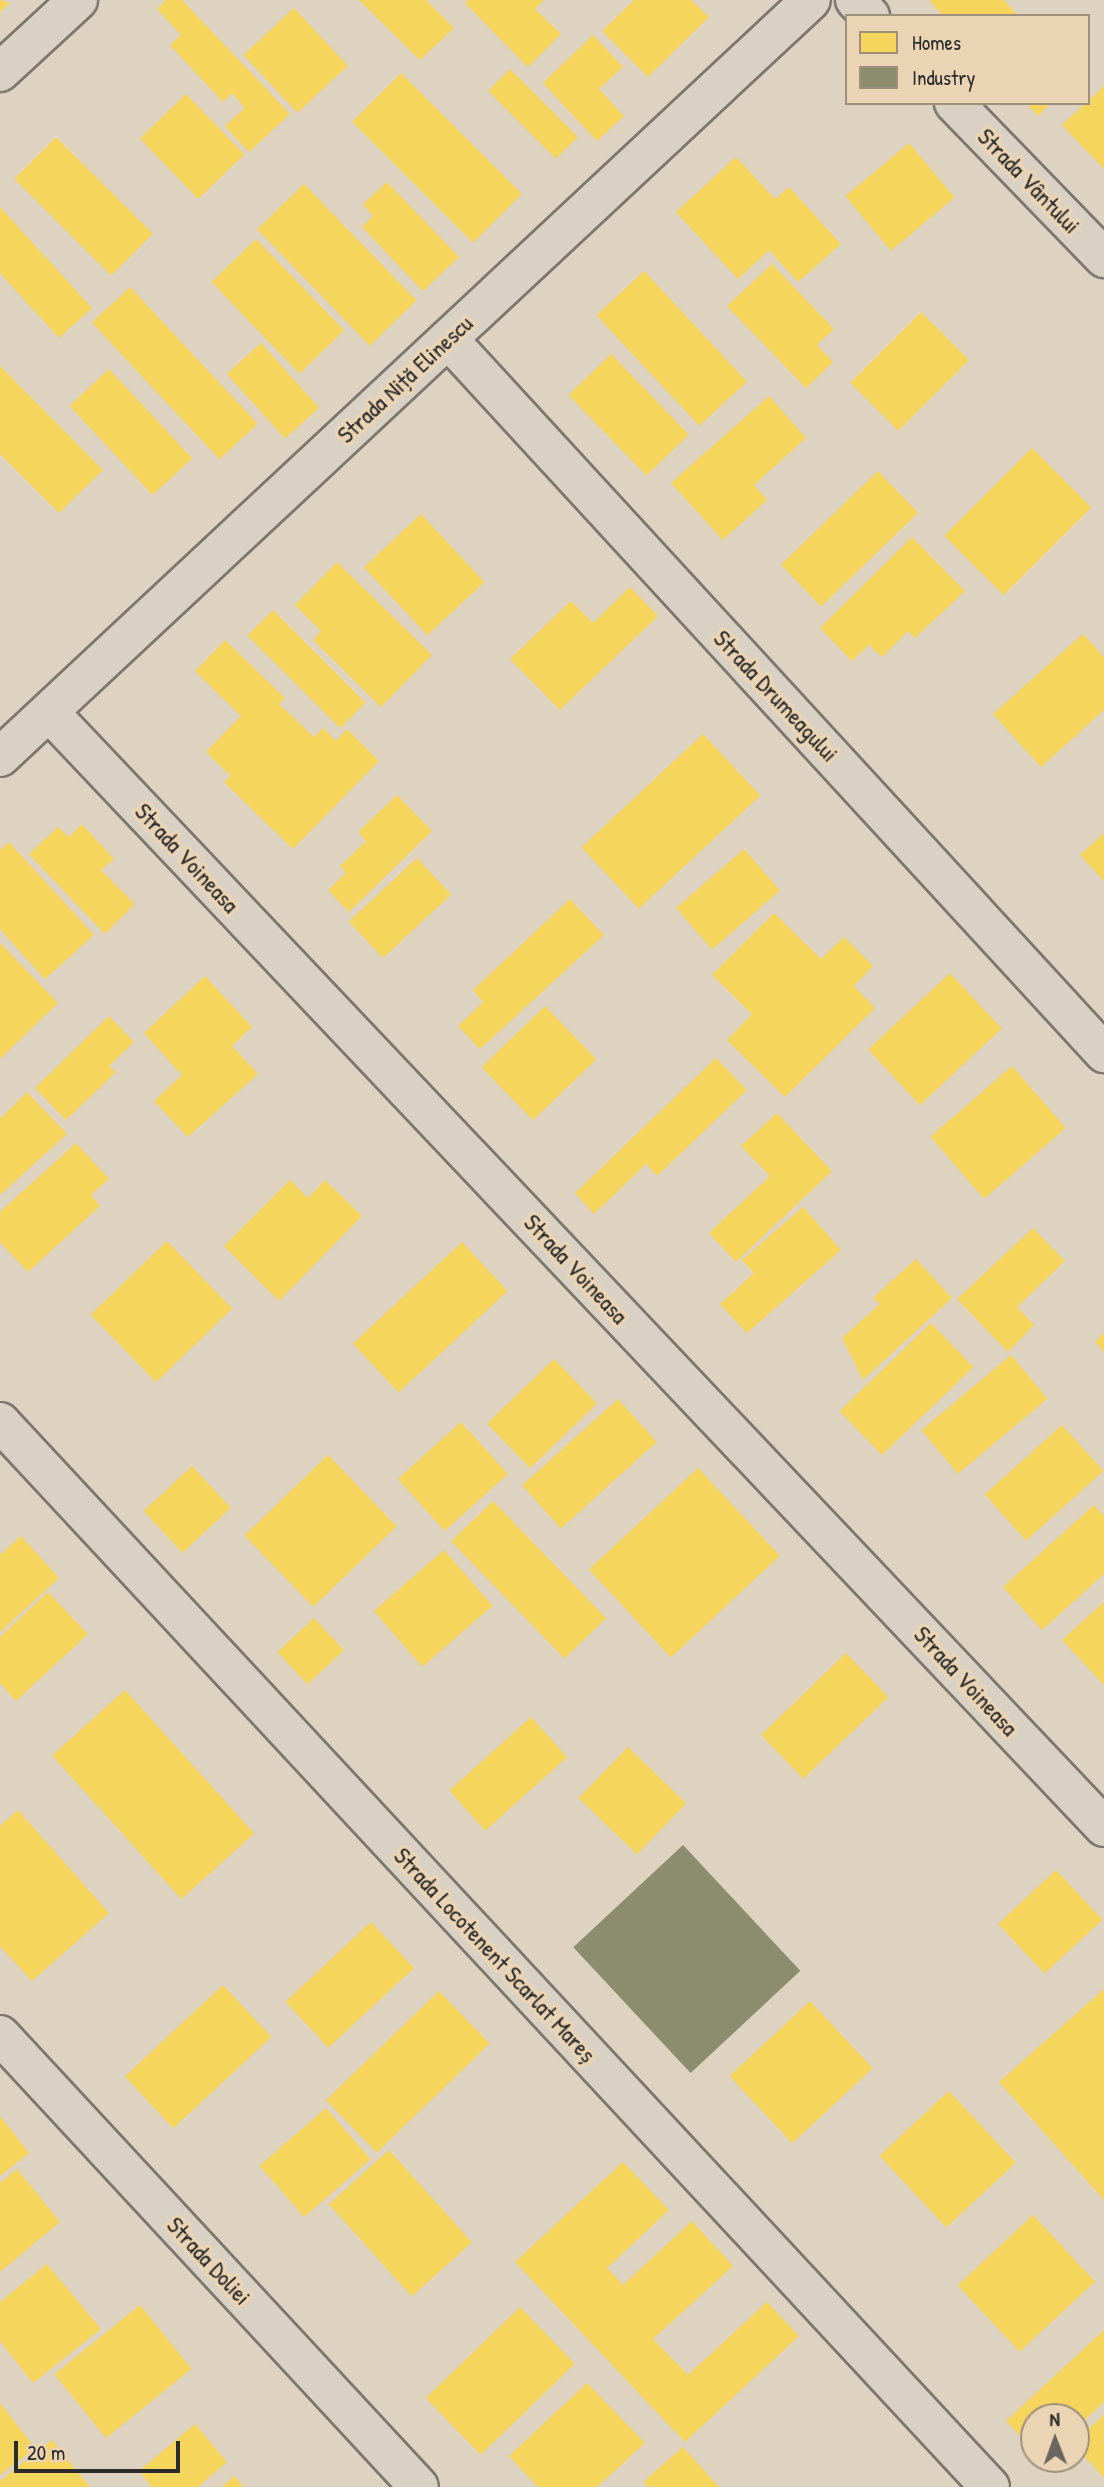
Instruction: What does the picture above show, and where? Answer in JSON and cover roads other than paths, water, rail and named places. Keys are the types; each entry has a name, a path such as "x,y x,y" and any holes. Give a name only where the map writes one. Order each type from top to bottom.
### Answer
{"street":[{"path":"0,72 78,0"},
{"name":"Strada Niță Elinescu","path":"0,758 811,0"},
{"path":"855,0 868,14"},
{"name":"Strada Vântului","path":"956,105 1104,258"},
{"name":"Strada Drumeagului","path":"448,339 1104,1054"},
{"name":"Strada Voineasa","path":"49,712 1104,1827"},
{"name":"Strada Locotenent Scarlat Mareș","path":"0,1422 990,2487"},
{"name":"Strada Doliei","path":"0,2035 419,2487"}]}
